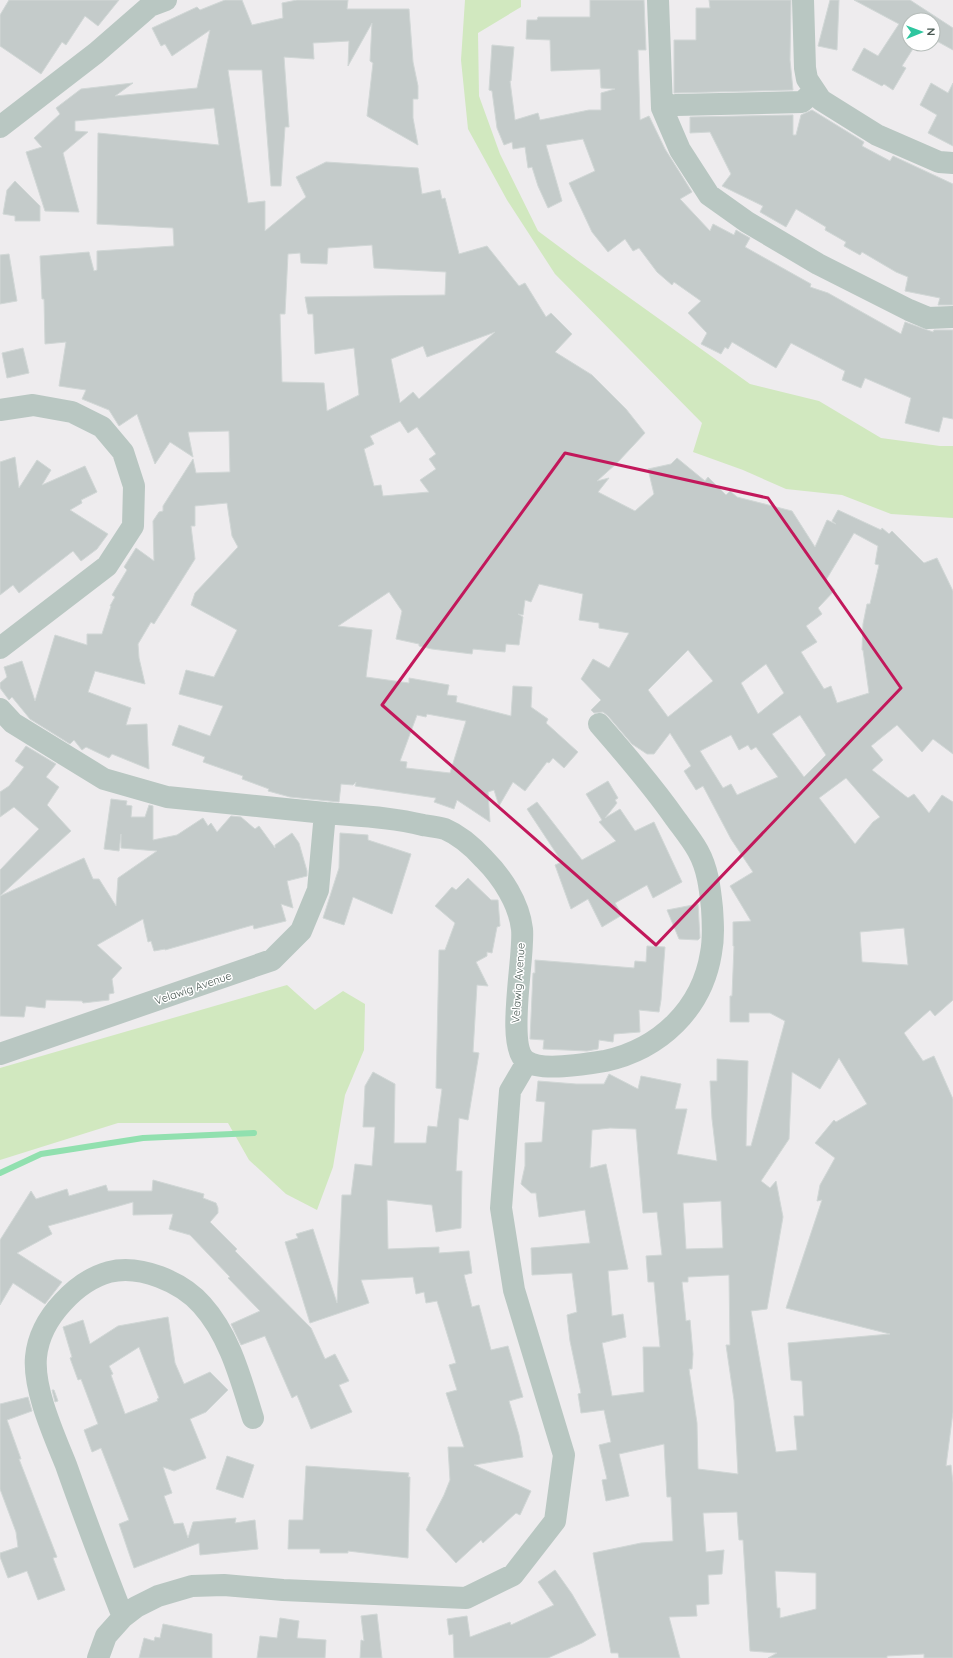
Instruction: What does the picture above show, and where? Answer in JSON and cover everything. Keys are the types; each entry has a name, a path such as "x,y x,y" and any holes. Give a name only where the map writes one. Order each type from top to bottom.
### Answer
{"street":[{"path":"0,128 96,53 150,6 166,0"},
{"path":"658,0 662,108 680,150 709,194 748,222 818,264 909,310 928,318 953,316"},
{"path":"803,0 805,68 807,79 821,100 877,135 938,162 953,163"},
{"path":"662,108 676,105 802,102 814,91"},
{"path":"0,410 33,405 64,410 72,412 102,427 123,452 134,486 133,526 108,566 0,648"},
{"path":"0,709 13,723 104,779 167,797 325,813"},
{"path":"98,1658 106,1636 123,1617 136,1607 158,1596 192,1586 224,1585 283,1590 466,1598 513,1575 555,1521 564,1455 514,1290 502,1208 510,1092 527,1062 536,1066 585,1065 623,1057 649,1045 673,1028 690,1006 704,979 711,953 713,926 710,891 706,869 698,850 648,780 599,724"},
{"name":"Velawig Avenue","path":"0,1054 272,960 301,931 318,890 325,813 393,818 446,830 474,848 497,872 515,905 522,928 522,956 515,1031 521,1056 527,1062"},
{"path":"123,1617 47,1414 37,1376 36,1358 40,1338 50,1315 72,1292 90,1280 110,1272 138,1271 162,1278 184,1289 202,1304 218,1325 238,1373 253,1418"}],"highlighted area":[{"path":"565,453 768,498 901,688 656,945 382,705"}],"green space":[{"path":"465,0 521,0 521,7 478,33 479,96 500,154 538,231 750,384 819,401 881,438 940,446 953,446 953,518 891,514 842,495 786,489 743,470 693,452 702,423 555,274 507,200 468,129 461,60"},
{"path":"287,985 315,1010 343,991 365,1004 364,1050 345,1095 333,1167 317,1210 286,1194 249,1160 228,1123 118,1123 0,1160 0,1068"}],"building":[{"path":"9,0 119,0 98,26 85,16 66,45 62,42 41,74 0,46 0,15"},
{"path":"225,0 242,0 252,25 283,18 282,3 297,0 348,0 347,9 409,9 413,62 418,86 418,99 413,99 413,118 418,145 367,116 373,63 370,61 372,23 348,66 349,41 313,43 314,59 284,57 289,127 285,127 281,186 271,186 262,70 228,70 248,203 265,201 265,231 306,197 296,177 326,162 418,168 422,194 440,190 442,199 445,198 459,254 487,246 519,286 525,283 546,317 551,313 572,334 555,352 592,375 626,409 645,433 617,463 597,481 609,478 598,492 635,511 654,494 648,469 671,464 677,458 705,481 708,477 726,495 730,491 737,497 792,511 815,547 827,520 836,524 832,521 838,510 881,530 882,528 889,534 892,531 924,563 937,558 953,591 953,754 933,739 922,752 897,725 871,746 883,760 872,770 908,798 914,794 929,813 942,795 953,802 953,1000 935,1016 930,1010 904,1033 923,1061 934,1056 953,1099 953,1412 946,1466 951,1465 953,1483 953,1658 924,1658 924,1654 887,1656 887,1658 768,1658 777,1653 750,1651 743,1540 739,1540 737,1512 703,1513 706,1552 724,1550 722,1574 708,1575 709,1604 696,1605 697,1616 669,1617 680,1658 619,1658 618,1653 611,1653 593,1553 641,1543 673,1541 671,1497 667,1497 664,1444 619,1454 629,1496 606,1501 602,1480 607,1479 599,1445 611,1442 604,1410 581,1413 578,1394 581,1393 570,1341 567,1315 577,1312 572,1273 532,1275 531,1248 590,1243 585,1210 539,1217 536,1193 531,1193 521,1184 525,1166 525,1143 542,1142 545,1102 536,1101 538,1081 576,1084 604,1084 609,1074 638,1089 641,1076 681,1084 675,1109 687,1109 677,1154 717,1161 712,1119 710,1081 717,1081 717,1059 748,1061 746,1146 751,1146 785,1021 770,1013 749,1013 749,1022 730,1022 730,996 732,996 734,946 733,922 751,921 730,886 753,872 731,839 703,786 696,790 684,771 691,766 670,733 654,754 647,754 632,744 603,712 594,713 591,710 601,700 581,679 593,659 609,668 629,633 599,628 599,623 579,620 583,594 539,584 531,602 525,600 523,615 518,614 523,617 519,645 506,644 505,652 473,649 472,654 432,649 419,646 419,644 396,639 402,611 389,592 338,626 372,630 366,677 409,683 409,678 449,685 447,695 457,696 456,702 511,716 513,686 532,687 531,707 548,719 546,723 578,752 564,768 553,758 549,763 547,762 525,791 513,782 499,806 494,790 488,792 490,822 457,800 454,809 434,802 436,798 355,786 356,782 353,785 341,784 339,802 290,797 268,791 269,789 242,779 243,776 203,762 205,757 172,745 179,725 210,736 223,706 179,694 186,670 214,677 237,630 191,605 195,593 238,547 232,536 227,503 195,506 195,526 191,526 195,559 154,624 151,622 138,644 139,658 145,684 95,671 88,692 131,708 126,725 147,724 149,769 112,754 109,758 86,747 82,750 74,740 70,744 30,719 12,697 9,700 0,688 0,683 7,677 4,667 22,661 35,701 55,635 87,645 87,634 102,634 110,606 115,597 112,595 127,570 124,567 136,548 154,561 153,521 159,512 163,511 163,506 193,459 196,473 230,472 229,431 188,432 193,457 170,442 155,464 137,414 119,426 109,410 82,399 86,390 59,386 66,342 45,344 44,299 42,299 40,256 89,252 94,271 97,270 97,251 174,246 173,228 97,224 98,133 219,145 214,108 75,121 75,131 88,132 63,153 79,212 45,211 26,152 42,147 34,138 60,114 56,108 81,89 133,83 115,96 197,88 210,30 172,56 165,44 161,46 152,28 197,7 200,10","holes":["372,245 374,268 446,272 445,295 305,297 308,314 313,314 315,354 354,348 359,395 327,411 324,383 282,382 280,314 285,314 288,254 300,253 301,263 327,264 328,248","495,332 419,399 413,392 400,403 391,359 423,346 427,357","400,421 408,433 417,427 436,454 429,459 436,469 420,480 429,492 383,496 381,485 374,486 364,449 374,444 370,436","854,533 878,546 875,564 879,565 870,604 867,604 863,624 862,650 869,693 837,703 831,686 824,689 801,652 817,642 806,626 822,614 818,608 835,590 826,580","688,650 713,681 668,717 648,690","766,664 784,693 758,714 741,683","427,714 466,721 450,773 406,768 407,762 400,761 417,715 426,717","800,715 826,755 804,777 772,734","731,735 739,750 748,745 751,750 756,747 778,777 737,795 731,784 723,788 700,751","846,778 880,817 873,822 855,844 819,798","904,928 908,965 862,962 860,932","839,1058 867,1104 836,1122 834,1120 815,1143 835,1158 820,1185 817,1201 822,1200 786,1308 890,1334 788,1343 791,1380 802,1381 804,1416 794,1416 797,1450 776,1452 751,1311 767,1309 783,1217 776,1181 770,1188 761,1181 789,1139 792,1072 820,1089","610,1128 636,1129 643,1213 657,1212 662,1255 646,1256 648,1282 654,1282 660,1347 643,1347 644,1392 612,1396 602,1343 626,1337 623,1314 612,1316 608,1271 628,1269 606,1164 590,1168 592,1130","721,1201 723,1248 686,1249 683,1203","729,1275 730,1345 726,1345 734,1400 738,1474 698,1469 697,1423 689,1369 692,1369 693,1354 690,1320 686,1321 682,1282 688,1282 688,1277","775,1571 816,1573 816,1609 780,1618 780,1608 777,1608"]},
{"path":"590,0 644,0 646,50 638,50 640,120 649,116 665,149 692,192 680,199 710,231 713,224 734,235 736,230 750,238 745,247 811,284 810,287 828,293 901,334 905,322 933,332 934,330 953,330 953,419 943,417 939,432 905,423 911,398 865,378 861,388 842,380 845,371 791,343 776,368 732,342 728,349 725,347 721,354 701,344 707,333 688,313 701,301 674,282 672,285 657,272 639,248 633,251 625,239 608,252 592,232 569,183 595,171 583,139 546,145 562,201 548,208 538,186 532,167 528,168 525,147 513,149 512,142 504,145 497,128 492,91 489,90 492,45 514,47 510,81 515,120 538,113 540,120 589,110 601,110 601,93 615,89 601,88 600,69 551,71 550,40 526,39 527,20 537,20 538,17 590,17"},
{"path":"709,0 791,0 790,60 793,90 674,93 674,40 696,40 696,8 710,8"},
{"path":"830,0 839,0 837,50 818,46"},
{"path":"854,0 910,0 928,12 901,12 901,52 911,52 902,66 906,68 893,90 884,84 882,86 852,70 864,48 878,56 899,24"},
{"path":"941,20 953,28 953,50 941,43"},
{"path":"931,83 948,93 953,83 953,146 928,133 937,115 920,105"},
{"path":"812,110 864,142 862,146 890,161 893,156 953,184 953,305 938,305 940,298 905,291 908,277 896,272 862,252 860,255 844,246 846,242 825,230 826,227 796,209 786,227 760,212 763,206 722,186 731,174 710,132 690,133 690,117 793,115 793,135 796,135 801,115"},
{"path":"15,181 40,206 40,221 15,221 15,216 3,214 7,190"},
{"path":"9,254 17,301 0,304 0,255"},
{"path":"23,348 29,373 7,378 2,353"},
{"path":"15,457 19,488 37,460 51,470 42,485 85,466 97,492 81,500 82,503 70,510 108,534 97,549 81,561 73,551 19,593 13,585 0,595 0,462"},
{"path":"26,746 56,764 46,777 59,787 47,805 71,831 0,896 0,870 39,829 14,807 0,817 0,792 9,786 24,767 15,761"},
{"path":"608,781 618,798 615,800 617,803 605,818 620,809 635,831 654,822 682,882 653,898 647,885 615,903 622,915 602,927 588,899 571,909 555,865 562,862 527,809 537,802 582,860 616,841 599,822 602,820 586,794"},
{"path":"111,799 127,801 126,805 132,806 131,817 145,817 149,805 153,806 153,840 177,835 203,818 208,826 211,823 217,832 231,816 241,817 255,829 259,826 275,848 275,845 292,833 299,843 307,871 307,876 287,881 293,908 281,904 286,921 254,929 253,925 165,950 154,951 151,941 148,942 143,919 97,945 122,968 112,979 114,993 109,994 109,1000 83,1003 82,1001 46,1000 45,1008 26,1006 24,1017 0,1016 0,896 84,858 93,879 99,879 116,906 118,878 157,851 121,848 121,834 119,851 104,849"},
{"path":"340,833 368,835 368,840 411,854 392,914 353,897 344,925 323,918 339,868"},
{"path":"468,878 491,900 498,900 500,926 497,927 492,953 487,952 487,956 476,962 488,986 477,985 473,1052 479,1053 468,1120 459,1118 456,1171 462,1171 461,1228 436,1232 432,1205 387,1200 388,1249 439,1247 439,1253 469,1251 472,1273 464,1275 472,1307 479,1305 491,1350 508,1346 523,1397 509,1401 519,1435 523,1457 474,1465 531,1491 520,1515 516,1513 483,1543 481,1540 456,1563 426,1530 450,1480 448,1447 464,1447 446,1393 457,1390 449,1365 456,1363 437,1301 426,1303 424,1292 416,1294 413,1277 361,1280 369,1303 310,1323 285,1242 298,1238 296,1234 313,1229 337,1303 342,1195 351,1195 355,1164 372,1166 375,1127 363,1127 365,1086 373,1072 395,1084 394,1143 426,1143 428,1126 437,1127 442,1089 436,1088 439,950 445,950 455,923 435,906 452,887 456,890"},
{"path":"698,904 700,938 698,940 679,939 667,910"},
{"path":"647,946 665,947 661,1000 659,1012 639,1010 640,1032 614,1034 613,1042 599,1040 598,1049 587,1051 543,1049 544,1040 530,1039 535,960 634,968 635,961 646,962"},
{"path":"153,1180 204,1194 203,1198 216,1203 218,1213 210,1222 237,1249 235,1251 311,1328 325,1359 335,1354 349,1381 339,1385 352,1412 311,1429 297,1395 292,1398 265,1336 241,1345 231,1324 260,1311 190,1235 169,1229 173,1214 133,1215 133,1202 48,1226 52,1234 17,1253 62,1282 45,1304 13,1283 0,1305 0,1240 31,1191 36,1199 67,1189 69,1196 106,1185 108,1191 152,1191"},
{"path":"168,1317 175,1363 184,1384 210,1372 228,1390 206,1412 190,1419 206,1458 174,1471 163,1467 172,1493 164,1496 174,1524 183,1523 188,1538 193,1522 236,1518 235,1523 255,1520 258,1549 200,1555 199,1543 134,1568 119,1524 129,1520 101,1448 92,1452 84,1430 98,1424 81,1379 78,1380 70,1358 72,1357 63,1327 83,1320 90,1344 118,1326","holes":["139,1347 159,1398 157,1399 158,1401 125,1414 111,1375 113,1374 109,1366"]},
{"path":"52,1390 54,1390 58,1401 55,1402"},
{"path":"28,1397 32,1411 7,1420 21,1459 19,1459 57,1557 53,1558 65,1590 38,1600 27,1571 8,1578 0,1557 0,1553 18,1547 16,1532 0,1489 0,1404"},
{"path":"227,1456 254,1465 243,1498 216,1489"},
{"path":"306,1466 409,1473 408,1558 348,1551 348,1553 320,1553 320,1549 288,1549 289,1520 303,1520"},
{"path":"555,1570 572,1594 596,1635 548,1658 454,1658 453,1634 449,1635 447,1619 467,1616 470,1637 510,1622 511,1625 554,1605 538,1582"},
{"path":"377,1614 382,1658 360,1658 361,1640 364,1641 361,1616"},
{"path":"280,1618 299,1621 297,1638 326,1640 325,1658 257,1658 260,1636 277,1638"},
{"path":"163,1624 212,1634 212,1658 139,1658 144,1638 154,1641 155,1637 160,1638"}],"waterway":[{"path":"0,1173 41,1154 143,1138 254,1133"}]}
